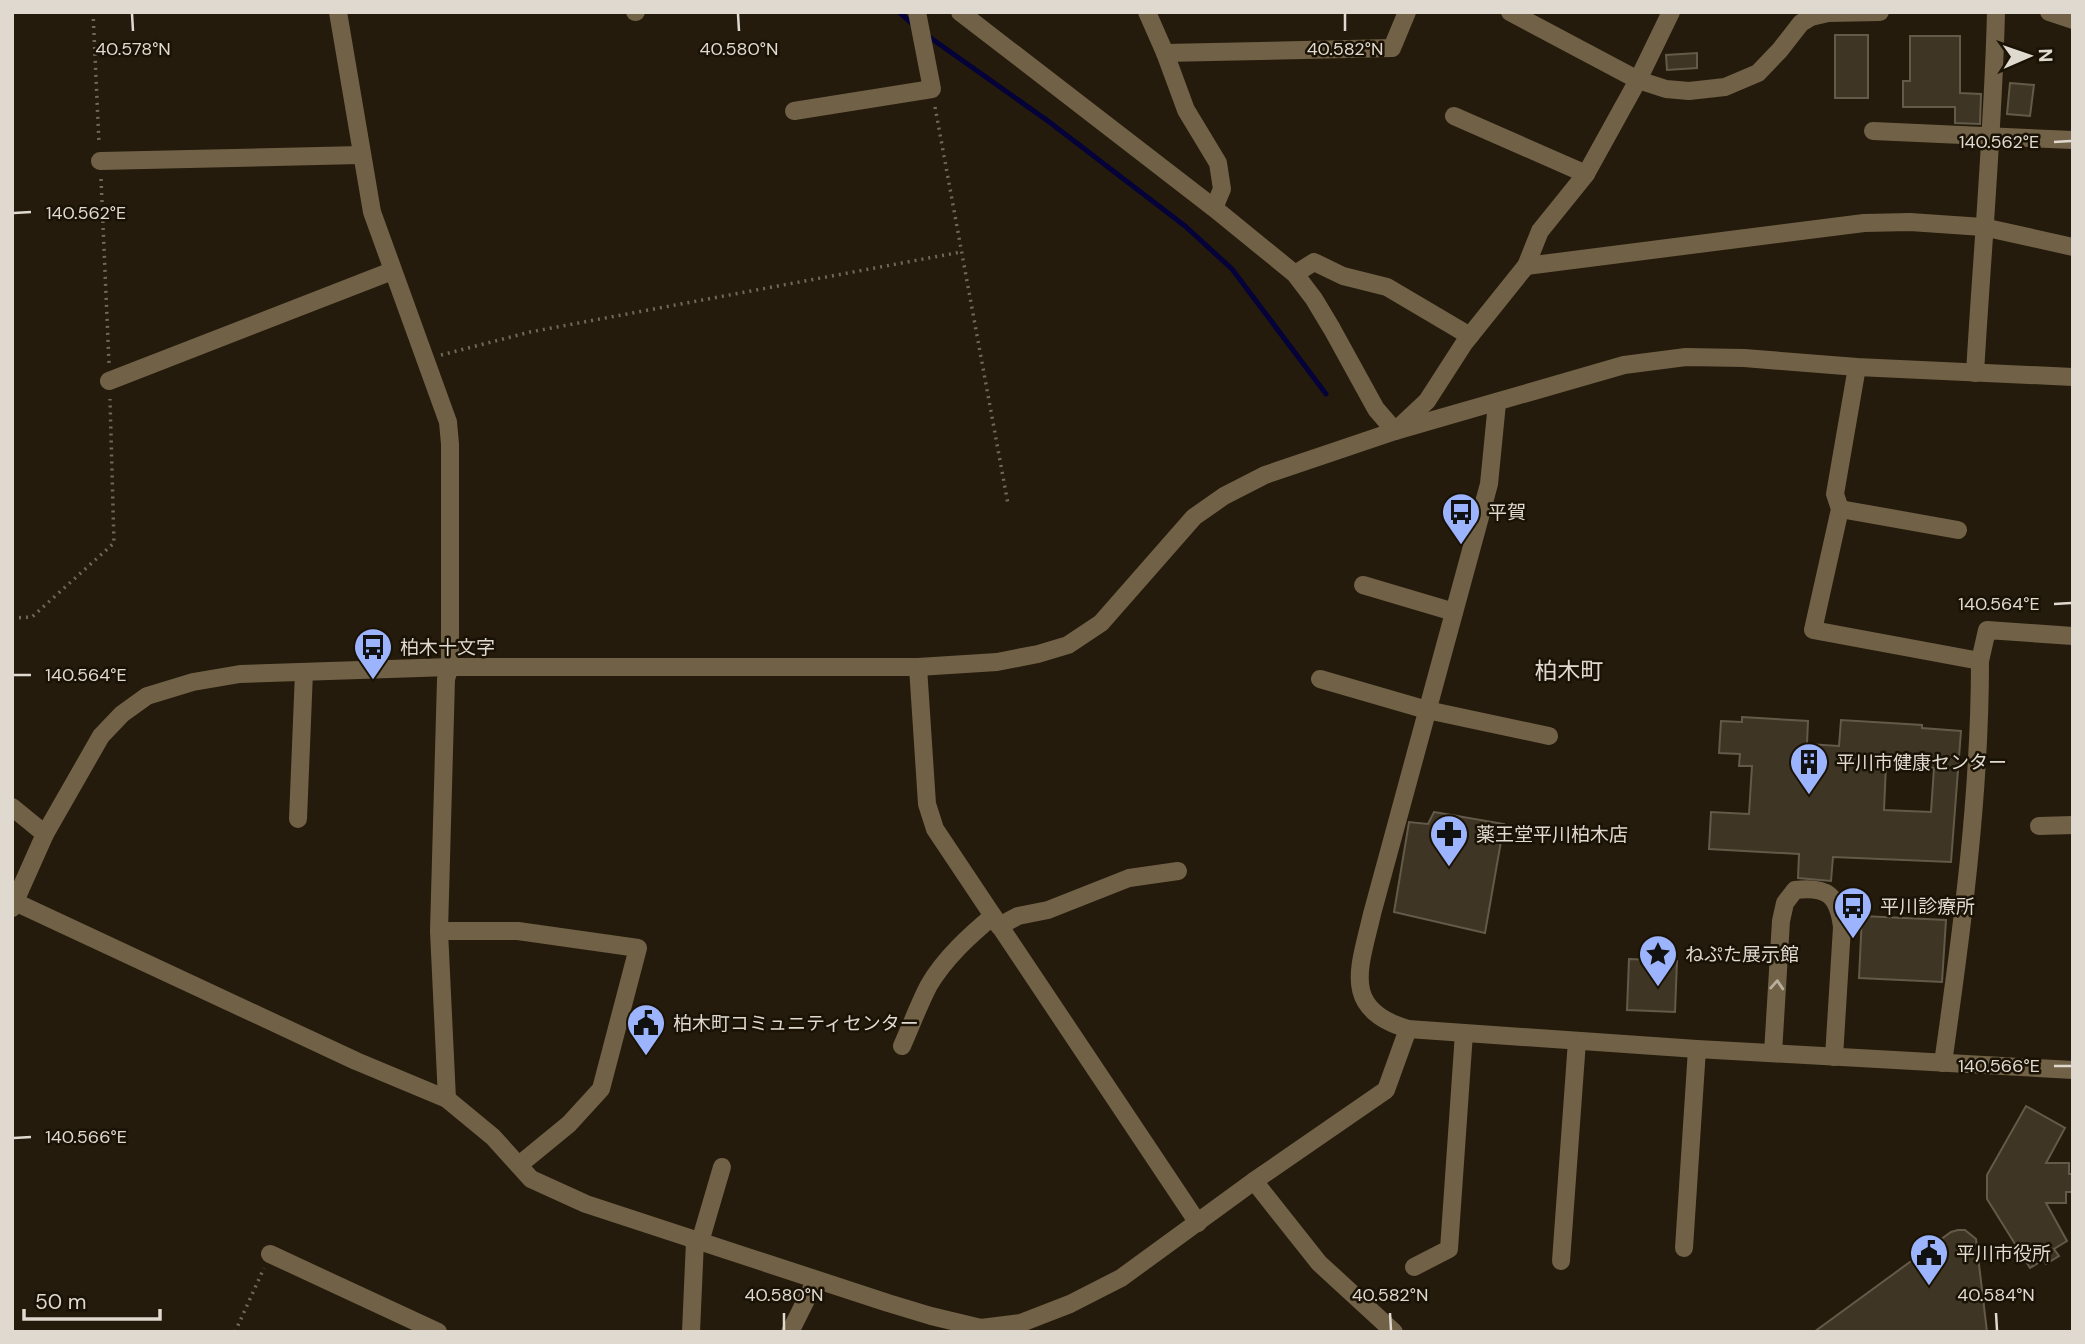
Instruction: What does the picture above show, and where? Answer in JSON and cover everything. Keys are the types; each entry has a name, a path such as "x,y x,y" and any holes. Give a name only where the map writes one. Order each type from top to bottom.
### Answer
{"street":[{"path":"338,12 360,155 372,212 448,422 450,667 446,679 439,931 447,1099"},
{"path":"794,111 932,89 918,12"},
{"path":"960,12 1214,208 1294,274 1332,328 1376,409 1395,430"},
{"path":"1147,12 1186,110 1218,163 1222,189 1214,208"},
{"path":"1165,53 1392,48 1407,12"},
{"path":"1510,12 1639,80 1666,89 1689,91 1726,87 1758,73 1801,23 1811,17 1828,13 1880,12"},
{"path":"1395,430 1427,401 1470,337 1525,266 1540,231 1586,174 1639,80 1671,12"},
{"path":"1975,373 1983,227 1992,135 1996,12"},
{"path":"2049,12 2073,20"},
{"path":"1454,116 1586,174"},
{"path":"1873,131 2073,140"},
{"path":"100,162 360,155"},
{"path":"1525,266 1864,223 1910,222 1983,227 2073,247"},
{"path":"1294,274 1314,262 1343,276 1387,287 1470,337"},
{"path":"109,381 392,271"},
{"path":"1408,1029 1386,1090 1254,1181 1121,1278 1070,1304 1021,1323 981,1328 931,1316 816,1280 586,1204 531,1179 493,1137 447,1099 356,1061 14,905 45,834 101,736 122,714 147,696 193,682 240,674 450,667 918,667 997,662 1068,645 1101,624 1194,517 1224,496 1265,475 1395,430 1624,365 1686,357 1744,358 1857,367 2073,377"},
{"path":"1857,367 1835,494 1840,509 1813,629 1980,661"},
{"path":"1497,403 1489,484 1372,914 1358,979 1364,1002 1388,1023 1408,1029 1773,1054 2073,1070"},
{"path":"1840,509 1958,530"},
{"path":"1363,585 1454,612"},
{"path":"1943,1063 1964,911 1980,724 1980,661 1987,629 2073,636"},
{"path":"918,667 927,804 935,830 1198,1223"},
{"path":"298,819 304,672"},
{"path":"1320,679 1427,710 1549,736"},
{"path":"12,807 45,834"},
{"path":"2039,826 2073,825"},
{"path":"902,1046 929,986 969,936 996,921 1048,910 1129,878 1178,871"},
{"path":"1773,1054 1781,921 1785,903 1795,890 1810,888 1825,891 1835,900 1840,912 1842,927 1834,1057"},
{"path":"439,931 518,931 638,948 601,1089 569,1124 519,1166"},
{"path":"1414,1267 1449,1250 1464,1033"},
{"path":"1561,1261 1577,1041"},
{"path":"1684,1248 1697,1049"},
{"path":"691,1332 697,1241 722,1167"},
{"path":"1254,1181 1319,1263 1394,1332"},
{"path":"270,1254 438,1332"},
{"path":"790,1332 816,1280"}],"path":[{"path":"12,618 32,617 114,543 93,12"},
{"path":"932,89 1008,504"},
{"path":"425,359 530,332 961,252"},
{"path":"235,1332 270,1254"}],"building":[{"path":"1835,35 1868,35 1868,98 1835,98"},
{"path":"1910,36 1960,36 1960,93 1981,94 1980,124 1955,123 1955,107 1903,107 1903,81 1910,81"},
{"path":"1697,53 1697,68 1667,70 1666,55"},
{"path":"2010,83 2034,85 2030,116 2007,114"},
{"name":"平川市健康センター","path":"1742,717 1808,721 1807,744 1839,746 1841,720 1922,725 1922,728 1961,731 1951,862 1833,857 1831,881 1798,878 1799,854 1709,849 1711,812 1749,814 1752,766 1739,766 1740,754 1719,753 1721,721 1742,722","holes":["1886,765 1934,768 1931,812 1884,810"]},
{"name":"薬王堂平川柏木店","path":"1434,812 1504,824 1485,933 1394,912 1409,822 1428,824"},
{"path":"1862,916 1946,920 1942,982 1859,978"},
{"path":"1629,959 1677,961 1675,1012 1627,1010"},
{"name":"平川市役所","path":"2026,1106 2065,1128 2046,1163 2069,1163 2069,1174 2073,1174 2073,1192 2066,1192 2066,1203 2046,1203 2067,1241 2054,1249 2059,1256 2046,1264 2043,1260 2030,1268 1987,1199 1987,1175"},
{"name":"平川市役所","path":"1965,1230 1976,1239 1987,1332 1814,1332 1951,1232"}],"waterway":[{"path":"899,12 915,26"},
{"path":"925,34 1048,121 1185,226 1232,269 1326,394"}],"place":[{"name":"平賀","path":"1461,546"},
{"name":"柏木十文字","path":"373,681"},
{"name":"平川市健康センター","path":"1809,796"},
{"name":"薬王堂平川柏木店","path":"1449,868"},
{"name":"平川診療所","path":"1853,940"},
{"name":"ねぷた展示館","path":"1658,988"},
{"name":"柏木町コミュニティセンター","path":"646,1057"},
{"name":"平川市役所","path":"1929,1287"}],"district":[{"name":"柏木町","path":"1569,671"}]}
